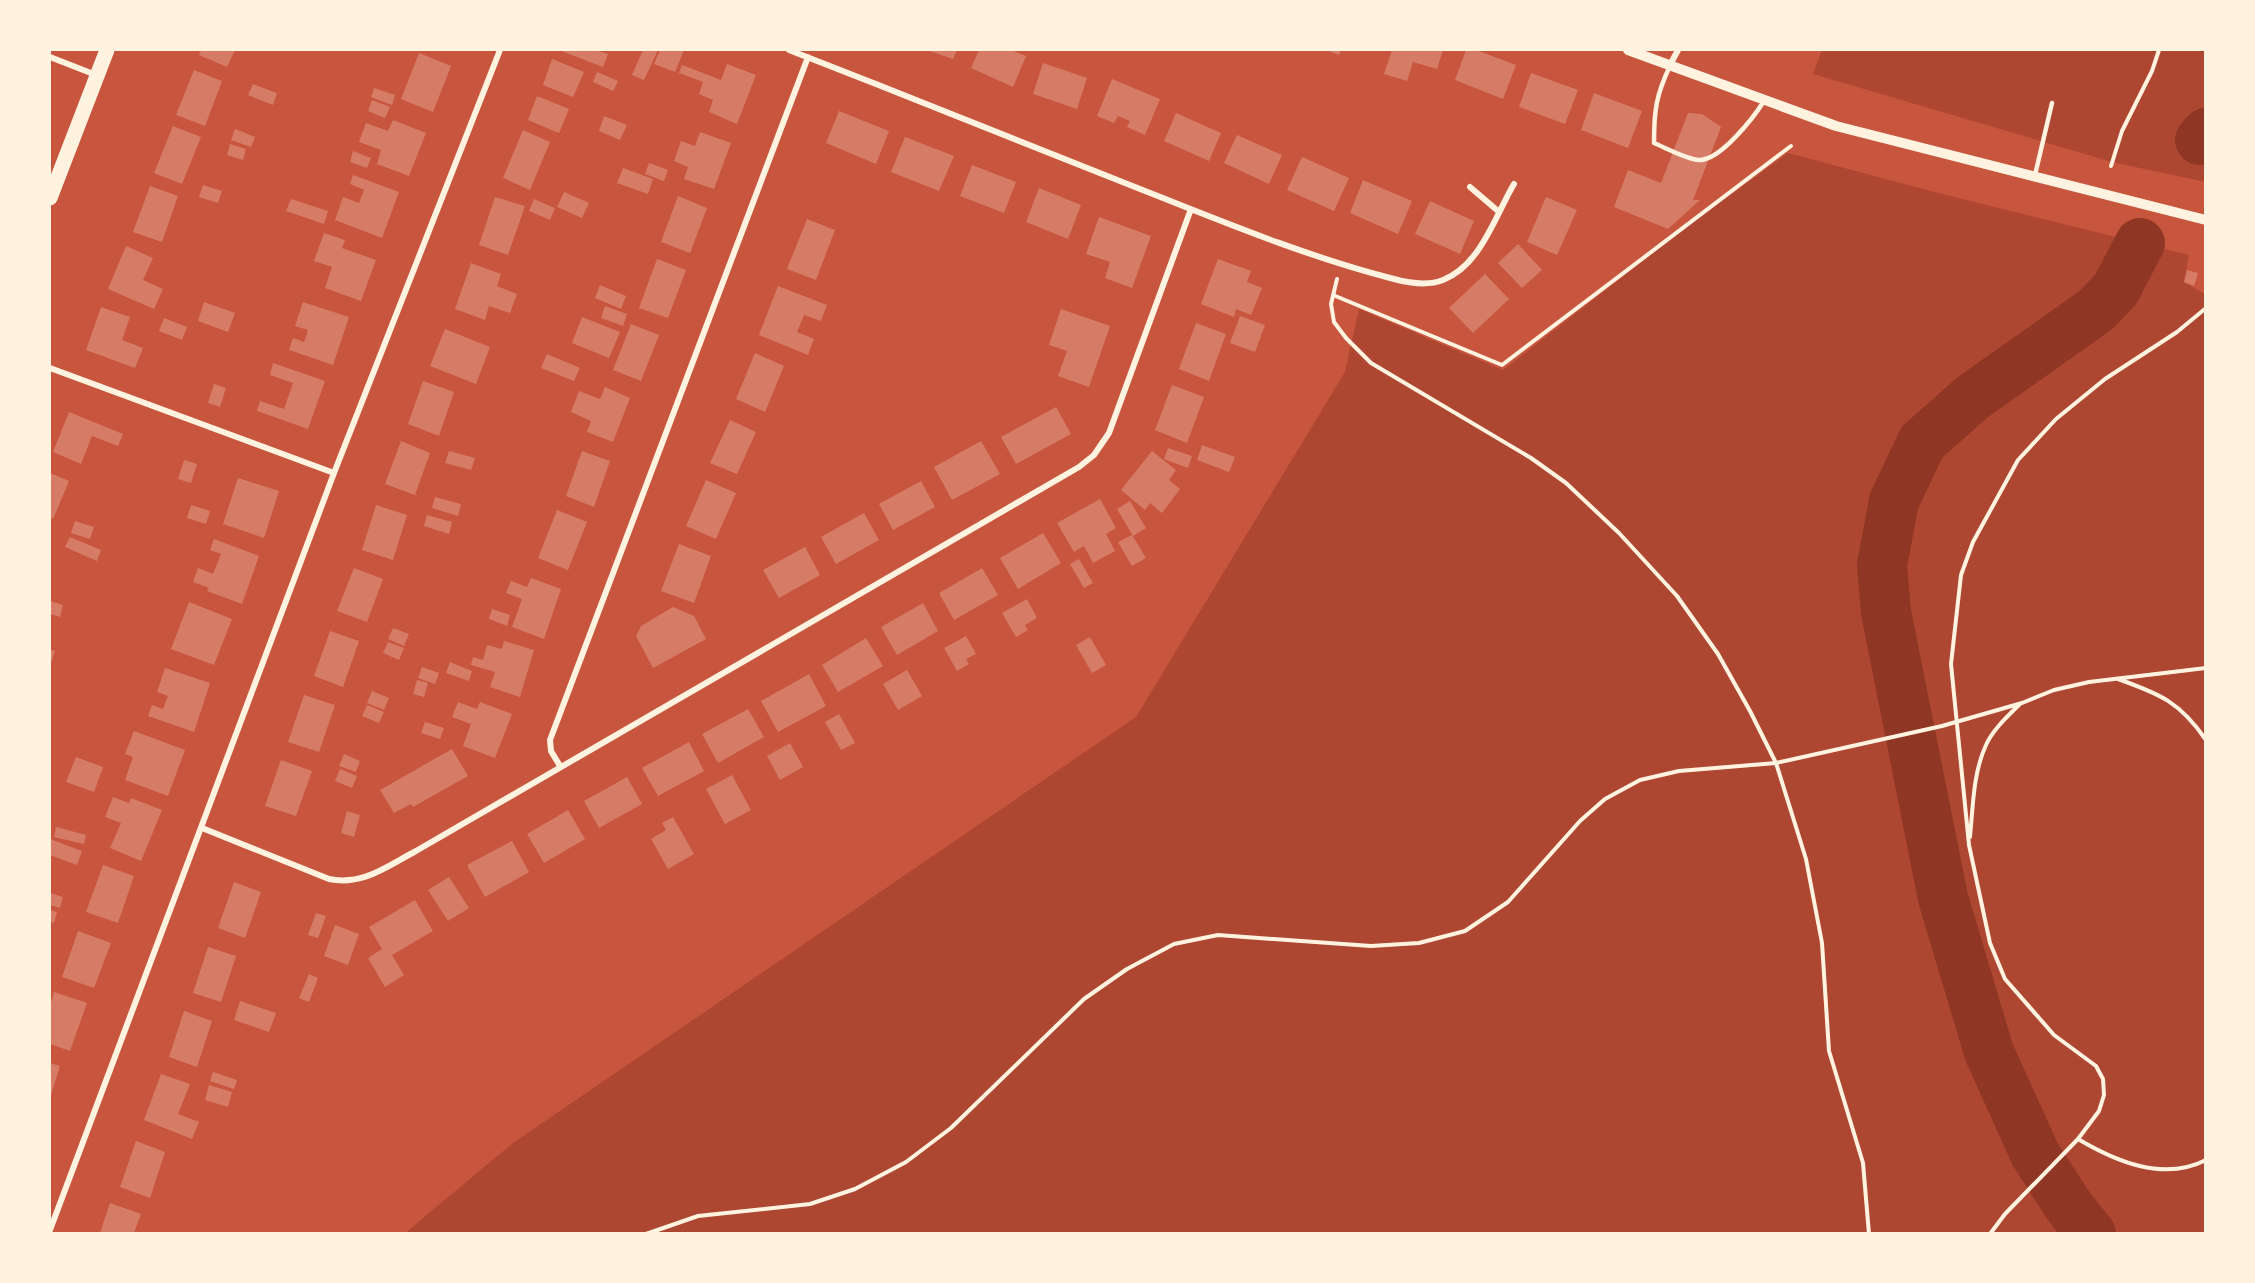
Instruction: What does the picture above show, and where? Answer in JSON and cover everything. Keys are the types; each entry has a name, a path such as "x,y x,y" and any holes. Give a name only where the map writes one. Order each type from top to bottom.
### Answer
{"main road":[{"path":"50,198 107,50"}],"street":[{"path":"50,1230 334,473 500,50"},
{"path":"789,50 1191,209 1341,264 1395,279 1431,283 1455,274 1471,260 1481,247 1514,184"},
{"path":"1628,50 1836,126 2205,220"},
{"path":"1670,65 1677,50"},
{"path":"50,57 97,75"},
{"path":"560,766 551,751 550,740 808,57"},
{"path":"1470,187 1498,211"},
{"path":"202,828 329,879 346,882 364,878 416,851 1079,466 1094,455 1109,433 1191,209"},
{"path":"50,368 334,473"}],"lane":[{"path":"1670,65 1654,109 1654,143 1699,160 1710,157 1731,142 1764,101"},
{"path":"2035,178 2052,103"}],"path":[{"path":"2111,166 2122,130 2152,71 2159,50"},
{"path":"1333,295 1503,365 1791,146"},
{"path":"1341,264 1331,304 1334,322 1346,338 1371,363 1566,483 1619,533 1677,596 1718,654 1750,711 1776,764 1806,859 1822,943 1829,1051 1863,1162 1869,1233"},
{"path":"1990,1233 2005,1214 2078,1139 2099,1111 2104,1095 2103,1080 2096,1066 2054,1035 2006,979 1990,942 1969,845 1951,664 1961,575 1974,542 2018,460 2056,419 2105,379 2177,332 2205,308"},
{"path":"646,1233 698,1216 810,1204 855,1189 906,1162 951,1128 1084,999 1127,969 1174,944 1218,935 1371,946 1419,943 1465,931 1508,902 1580,821 1605,799 1640,780 1679,771 1776,764 1942,726 2022,703 2054,690 2089,682 2205,668"},
{"path":"2118,678 2151,691 2181,709 2205,740"},
{"path":"1969,845 1977,774 1986,744 2002,722 2022,703"},
{"path":"2078,1139 2098,1150 2142,1167 2168,1170 2205,1160"}],"shaded area":[{"path":"1822,50 2205,50 2205,182 2112,162 1813,74"},
{"path":"1788,153 2189,255 2184,282 2206,295 2205,1233 404,1234 513,1143 1136,717 1345,372 1359,309 1503,370 1694,221"}],"building":[{"path":"201,50 235,50 227,67 199,55"},
{"path":"559,50 595,50 608,54 603,67"},
{"path":"643,50 658,50 644,80 632,75"},
{"path":"660,50 684,50 675,72 654,64"},
{"path":"927,50 957,50 953,59"},
{"path":"979,50 1011,50 1026,56 1013,87 971,68"},
{"path":"1326,50 1341,50 1339,55"},
{"path":"1392,50 1443,50 1437,69 1413,62 1407,81 1384,74"},
{"path":"1466,50 1476,50 1516,65 1503,99 1455,80"},
{"path":"419,53 451,66 433,112 401,99"},
{"path":"552,59 584,72 573,97 543,85"},
{"path":"1043,63 1087,78 1077,109 1033,94"},
{"path":"727,64 756,75 737,124 709,112 713,100 699,94 703,82 679,73 682,65 721,80"},
{"path":"194,70 222,81 205,126 176,115"},
{"path":"597,72 618,81 613,91 593,82"},
{"path":"1531,73 1578,90 1565,124 1519,107"},
{"path":"1112,79 1160,99 1145,135 1127,127 1130,121 1118,116 1114,123 1097,116"},
{"path":"253,84 277,93 273,105 248,95"},
{"path":"374,88 395,95 392,105 371,97"},
{"path":"1594,93 1642,111 1628,148 1581,130"},
{"path":"537,96 569,109 559,133 528,120"},
{"path":"372,100 390,107 385,118 368,111"},
{"path":"839,111 889,131 876,164 826,143"},
{"path":"1176,113 1221,133 1209,161 1164,141"},
{"path":"1688,113 1702,114 1721,127 1693,200 1700,200 1668,229 1614,207 1628,170 1661,183"},
{"path":"604,116 627,125 620,140 599,131"},
{"path":"393,120 426,133 409,176 377,164 381,150 359,142 366,123 388,131"},
{"path":"173,126 201,137 182,184 154,173"},
{"path":"235,129 255,137 251,147 231,140"},
{"path":"523,130 550,142 530,190 503,178"},
{"path":"700,132 731,143 714,189 684,179 688,167 674,161 681,141 695,146"},
{"path":"1237,135 1282,155 1269,184 1224,163"},
{"path":"905,137 954,156 939,191 891,172"},
{"path":"230,144 246,149 243,160 227,155"},
{"path":"353,151 371,158 367,168 350,162"},
{"path":"1302,157 1349,178 1334,211 1287,190"},
{"path":"649,163 668,170 664,181 645,174"},
{"path":"972,165 1016,182 1004,213 960,196"},
{"path":"623,168 653,179 648,194 617,183"},
{"path":"353,175 399,192 382,238 335,220 343,197 359,203 364,190 350,184"},
{"path":"1363,180 1412,201 1398,234 1350,213"},
{"path":"203,185 222,191 218,203 199,197"},
{"path":"150,186 178,196 162,242 133,232"},
{"path":"1039,188 1081,205 1068,239 1026,222"},
{"path":"564,192 589,203 582,218 557,207"},
{"path":"678,196 707,208 690,253 661,242"},
{"path":"495,197 525,206 508,255 479,245"},
{"path":"1546,197 1577,210 1557,255 1527,242"},
{"path":"291,199 328,211 324,224 286,211"},
{"path":"534,199 555,208 550,220 529,211"},
{"path":"1430,201 1474,221 1460,254 1415,234"},
{"path":"1099,217 1151,236 1132,288 1105,278 1110,262 1086,254"},
{"path":"807,219 835,230 816,280 787,269"},
{"path":"324,233 345,240 342,248 376,260 361,301 325,288 332,267 314,261"},
{"path":"1518,244 1542,270 1522,288 1498,263"},
{"path":"126,246 153,258 143,280 163,289 154,309 108,289"},
{"path":"657,259 686,270 668,318 639,308"},
{"path":"1218,259 1251,271 1247,282 1262,288 1251,315 1236,309 1234,317 1201,304"},
{"path":"471,263 501,274 497,286 517,294 510,313 489,306 485,320 455,309"},
{"path":"2187,270 2198,273 2194,286 2184,282"},
{"path":"1485,274 1509,299 1473,333 1449,308"},
{"path":"600,285 626,296 621,309 595,298"},
{"path":"778,286 827,305 821,321 804,315 797,332 814,339 808,355 759,335"},
{"path":"204,302 235,313 228,332 198,321"},
{"path":"303,302 349,317 333,365 289,350 293,338 304,342 308,330 295,326"},
{"path":"605,306 627,314 623,326 601,318"},
{"path":"101,307 130,317 122,340 143,348 135,368 86,350"},
{"path":"1061,309 1110,326 1089,387 1058,376 1067,351 1049,345"},
{"path":"1240,316 1265,325 1255,352 1230,343"},
{"path":"582,317 620,332 609,358 572,343"},
{"path":"164,318 187,327 182,340 159,331"},
{"path":"1196,323 1226,334 1209,381 1179,369"},
{"path":"631,324 659,335 641,381 613,370"},
{"path":"445,329 490,347 476,384 430,366"},
{"path":"755,353 784,366 765,412 736,399"},
{"path":"547,354 580,368 574,381 541,368"},
{"path":"273,363 325,381 308,429 257,411 260,401 284,409 293,383 270,375"},
{"path":"423,381 454,392 439,436 408,424"},
{"path":"214,384 226,388 220,407 208,403"},
{"path":"1172,385 1204,397 1187,443 1155,430"},
{"path":"605,387 630,398 613,442 587,432 591,421 571,412 579,391 600,399"},
{"path":"1056,407 1071,434 1016,464 1001,437"},
{"path":"69,412 123,434 118,446 92,436 81,464 53,452"},
{"path":"730,420 756,432 737,474 710,463"},
{"path":"401,441 430,453 415,495 385,484"},
{"path":"981,441 1000,474 952,500 934,467"},
{"path":"1202,445 1235,457 1229,472 1197,460"},
{"path":"1168,448 1192,456 1188,468 1164,459"},
{"path":"449,451 475,458 471,470 445,463"},
{"path":"582,451 610,461 594,507 566,496"},
{"path":"1152,451 1176,470 1169,480 1180,489 1162,513 1150,503 1145,510 1121,490"},
{"path":"184,460 197,464 191,483 178,479"},
{"path":"50,473 69,481 53,519 50,517"},
{"path":"238,478 279,491 264,538 223,524"},
{"path":"706,480 736,493 716,539 686,526"},
{"path":"921,481 935,507 893,530 879,504"},
{"path":"435,497 461,504 458,516 432,508"},
{"path":"1100,499 1116,528 1106,534 1115,551 1093,563 1084,546 1074,552 1057,523"},
{"path":"1130,501 1146,528 1133,536 1117,509"},
{"path":"191,505 210,511 206,524 187,518"},
{"path":"376,505 407,515 393,560 362,550"},
{"path":"557,510 587,522 568,570 538,558"},
{"path":"864,513 879,540 836,564 821,537"},
{"path":"427,515 452,522 449,534 424,526"},
{"path":"75,521 94,527 90,539 71,533"},
{"path":"1043,533 1061,563 1018,589 1000,558"},
{"path":"1132,535 1146,558 1132,566 1118,542"},
{"path":"70,537 101,550 97,561 65,547"},
{"path":"214,539 259,556 242,604 207,591 209,588 193,582 198,568 213,574 221,554 210,550"},
{"path":"679,544 711,556 694,603 661,591"},
{"path":"805,547 820,575 779,598 763,570"},
{"path":"1079,559 1093,583 1084,588 1070,564"},
{"path":"354,568 383,579 367,622 337,611"},
{"path":"982,568 998,595 954,620 939,593"},
{"path":"531,578 561,589 544,639 512,627 522,599 506,593 511,581 527,587"},
{"path":"1027,599 1037,618 1025,625 1028,630 1016,637 1002,613"},
{"path":"50,601 63,605 60,617 50,614"},
{"path":"189,602 232,619 214,665 171,649"},
{"path":"923,603 938,631 897,655 881,627"},
{"path":"673,607 694,616 706,639 653,668 636,636 641,626"},
{"path":"492,609 510,615 507,626 489,619"},
{"path":"393,628 409,634 404,646 388,639"},
{"path":"330,631 359,641 343,687 314,676"},
{"path":"966,636 976,654 966,659 969,664 957,671 944,648"},
{"path":"1090,637 1106,665 1092,673 1076,645"},
{"path":"866,638 883,666 838,692 822,665"},
{"path":"504,641 534,650 520,697 490,687 495,672 471,665 473,657 483,660 487,645 502,649"},
{"path":"388,642 404,648 399,660 383,653"},
{"path":"50,649 55,651 50,666"},
{"path":"450,662 472,671 469,681 446,673"},
{"path":"422,667 439,673 435,684 418,678"},
{"path":"165,668 210,683 194,732 148,716 152,705 163,709 168,696 157,692"},
{"path":"907,670 922,696 898,710 883,684"},
{"path":"809,674 826,706 778,732 761,701"},
{"path":"417,680 428,683 424,697 413,694"},
{"path":"372,691 389,698 384,710 367,703"},
{"path":"304,695 335,705 319,752 288,742"},
{"path":"458,702 477,709 480,702 512,714 495,758 463,746 471,724 452,717"},
{"path":"367,705 384,712 379,723 362,716"},
{"path":"748,709 764,737 718,763 702,734"},
{"path":"839,714 855,743 841,750 825,722"},
{"path":"425,722 444,728 440,739 421,733"},
{"path":"134,731 185,750 168,796 125,780 133,757 125,754"},
{"path":"689,742 704,771 658,796 642,768"},
{"path":"790,743 803,767 780,780 767,756"},
{"path":"452,749 468,776 413,807 411,804 394,813 380,790"},
{"path":"344,754 360,761 356,772 339,766"},
{"path":"76,757 103,767 94,792 66,782"},
{"path":"281,760 312,771 296,816 265,806"},
{"path":"340,769 357,776 352,788 335,781"},
{"path":"732,775 751,810 725,824 706,789"},
{"path":"627,777 642,804 599,828 584,801"},
{"path":"113,797 129,803 131,798 162,810 141,861 110,848 121,823 105,817"},
{"path":"568,810 585,839 544,863 527,834"},
{"path":"347,811 360,815 354,837 341,833"},
{"path":"673,817 694,854 668,869 651,839 666,830 662,823"},
{"path":"56,827 86,835 84,844 54,837"},
{"path":"50,839 82,851 77,865 50,855"},
{"path":"512,841 529,872 485,897 467,865"},
{"path":"103,865 134,876 118,923 86,912"},
{"path":"449,877 469,908 448,921 428,890"},
{"path":"234,882 261,892 245,938 218,928"},
{"path":"50,893 63,897 60,908 50,905"},
{"path":"415,900 433,931 392,955 404,975 385,987 368,958 382,949 369,927"},
{"path":"50,910 57,912 54,923 50,921"},
{"path":"316,913 326,916 318,938 308,935"},
{"path":"335,925 359,934 348,965 324,956"},
{"path":"78,931 111,943 94,988 62,977"},
{"path":"208,947 236,956 221,1002 193,993"},
{"path":"309,974 318,978 309,1002 299,998"},
{"path":"54,992 87,1003 70,1051 50,1044 50,1006"},
{"path":"240,1001 276,1013 269,1032 234,1020"},
{"path":"184,1011 212,1021 197,1067 169,1057"},
{"path":"50,1063 60,1066 50,1098"},
{"path":"213,1072 237,1080 234,1089 210,1081"},
{"path":"161,1074 190,1084 178,1114 199,1122 192,1139 144,1120"},
{"path":"209,1085 232,1092 228,1107 205,1100"},
{"path":"136,1141 165,1152 150,1198 120,1187"},
{"path":"110,1203 141,1214 134,1233 100,1233"}],"waterway":[{"path":"2200,140 2206,133"},
{"path":"2091,1234 2070,1208 2035,1154 1989,1052 1943,898 1886,612 1882,565 1894,501 1922,442 1973,397 2096,310 2116,289 2140,243"}]}
